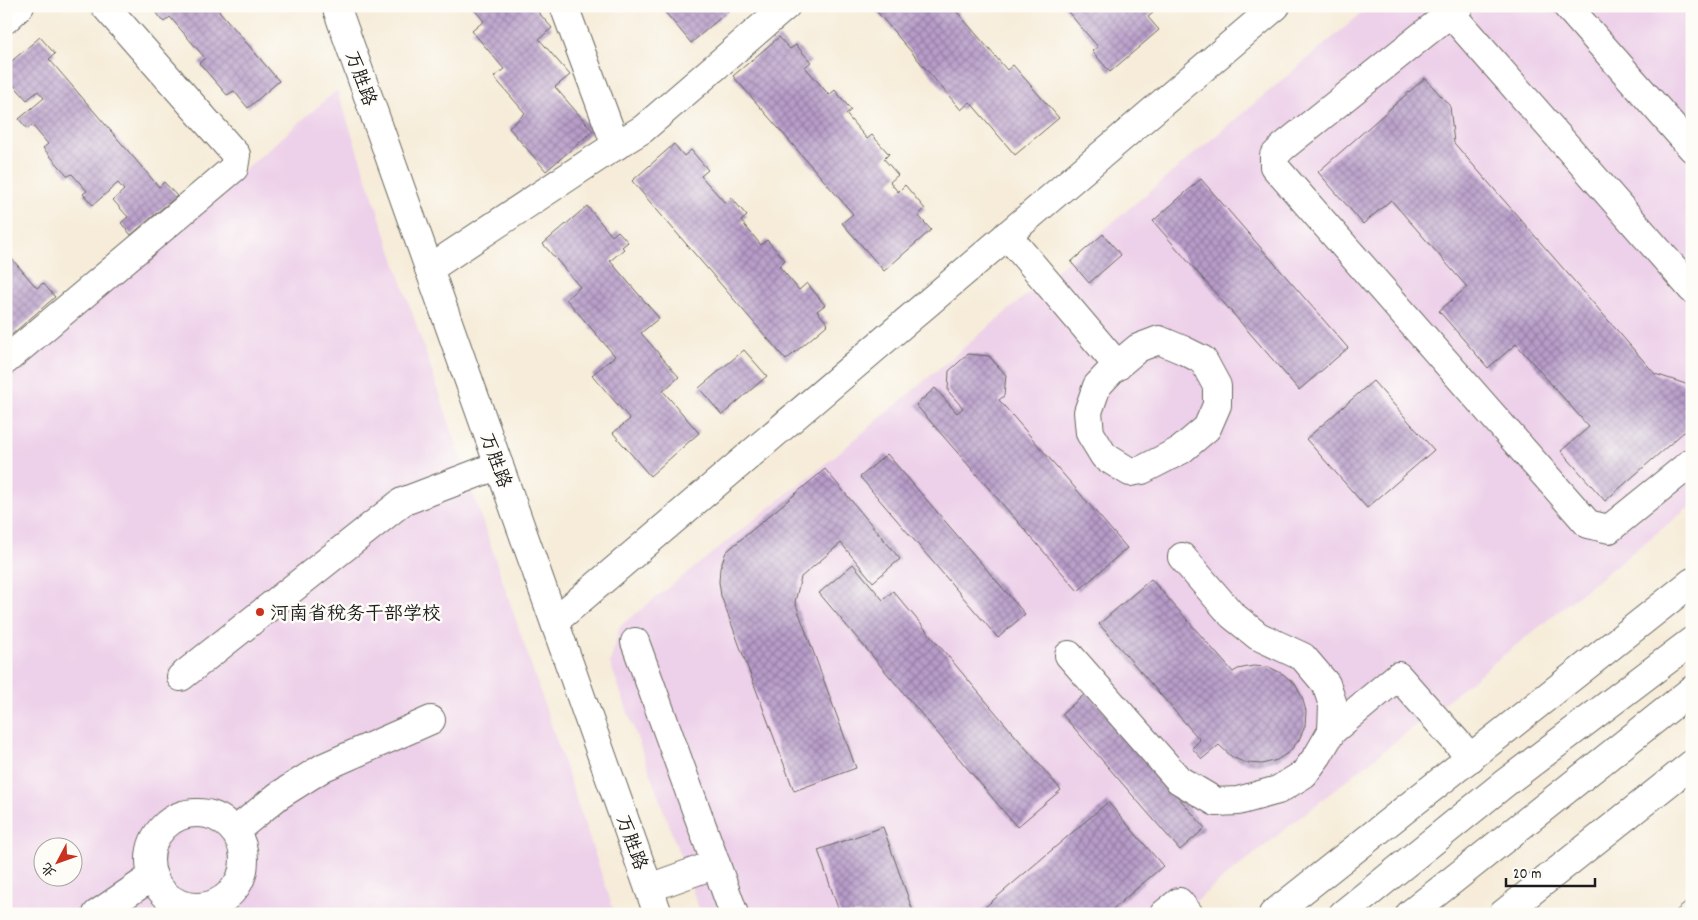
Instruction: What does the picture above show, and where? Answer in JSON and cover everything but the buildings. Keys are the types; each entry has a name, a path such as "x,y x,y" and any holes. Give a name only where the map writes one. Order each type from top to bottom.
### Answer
{"street":[{"path":"6,19 20,6"},
{"path":"6,360 234,168 236,156 105,6"},
{"name":"万胜路","path":"336,6 658,914"},
{"path":"564,6 616,146"},
{"path":"554,621 1276,6"},
{"path":"1567,6 1692,148"},
{"path":"429,269 643,130 784,7"},
{"path":"1692,289 1454,10 1274,156 1274,166 1588,524 1609,529 1692,462"},
{"path":"1007,235 1118,366"},
{"path":"1159,340 1203,360 1217,386 1217,405 1207,428 1181,450 1142,470 1130,472 1104,456 1090,433 1088,412 1097,386 1118,366 1138,348 1159,340"},
{"path":"181,677 402,502 499,465"},
{"path":"1182,557 1232,615 1258,636 1303,657 1326,684 1333,705 1332,731"},
{"path":"1273,914 1692,582"},
{"path":"1343,914 1505,783 1692,641"},
{"path":"635,642 734,914"},
{"path":"1069,655 1179,780 1216,802 1238,801 1278,790 1304,774 1318,756 1332,731 1398,676 1471,758"},
{"path":"1410,914 1692,690"},
{"path":"234,831 278,796 324,767 431,720"},
{"path":"1503,914 1692,764"},
{"path":"194,813 210,814 223,821 234,831 242,844 243,874 228,906 198,908 184,905 170,899 160,889 153,876 150,862 152,848 158,834 180,816 194,813"},
{"path":"649,888 716,864"},
{"path":"97,914 153,876"},
{"path":"1164,914 1179,902 1189,914"}],"shaded area":[{"path":"1370,6 1692,6 1692,505 1179,914 701,914 610,663 620,626 835,456"},
{"name":"河南省税务干部学校","path":"337,90 615,914 6,914 6,376"}],"place":[{"name":"河南省税务干部学校","path":"260,612"}]}
